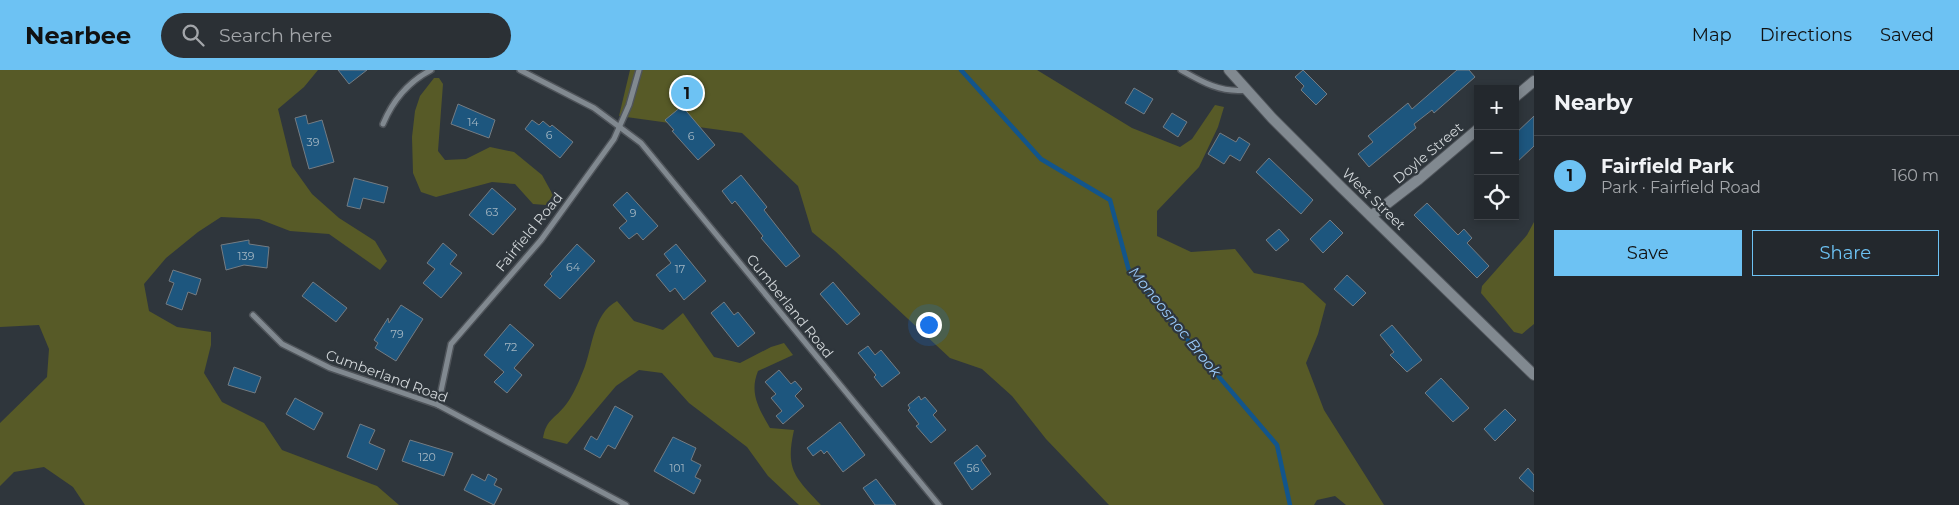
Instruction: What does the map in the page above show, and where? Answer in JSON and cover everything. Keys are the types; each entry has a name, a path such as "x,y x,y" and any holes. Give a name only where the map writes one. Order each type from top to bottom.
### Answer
{"main road":[{"name":"West Street","path":"1229,70 1371,216 1534,375"},
{"path":"1519,94 1534,81"},
{"name":"Doyle Street","path":"1371,216 1419,179 1477,130"}],"street":[{"path":"383,124 391,105 408,85 431,70"},
{"name":"Cumberland Road","path":"520,70 594,108 620,125 641,143 939,505"},
{"name":"Fairfield Road","path":"438,405 451,344 541,240 614,139 629,105 639,70"},
{"path":"1181,70 1214,87 1232,92 1247,90"},
{"name":"Cumberland Road","path":"253,315 282,344 330,368 438,405 626,505"}],"green space":[{"path":"0,70 318,70 304,87 278,109 292,166 312,194 339,218 375,241 387,261 380,270 329,234 290,231 259,219 221,217 198,232 166,258 144,284 149,311 177,327 211,332 211,345 204,373 222,402 264,423 282,450 377,486 399,505 85,505 73,487 44,467 14,472 0,486 0,423 47,377 49,349 39,325 0,327"},
{"path":"630,70 1037,70 1132,128 1180,147 1192,139 1215,105 1224,107 1218,127 1199,167 1157,211 1157,236 1191,252 1235,249 1254,273 1303,283 1326,304 1318,334 1306,363 1324,410 1384,505 1346,505 1335,496 1317,500 1314,505 1109,505 1046,439 1012,396 982,369 950,358 812,232 798,186 742,133 619,116"},
{"path":"434,78 439,78 443,84 438,151 445,160 466,159 490,147 514,152 542,175 553,195 546,205 533,204 515,184 492,182 436,197 421,192 413,173 412,137 415,111 420,96"},
{"path":"1534,222 1534,324 1522,334 1514,332 1481,293 1482,286 1527,235"},
{"path":"617,301 634,321 663,330 683,313 714,357 740,363 771,347 784,343 793,355 758,371 755,379 756,401 770,428 794,430 791,455 794,472 821,505 799,505 768,476 747,447 689,403 662,373 639,370 616,386 567,444 543,438 548,424 567,404 576,388 602,315 608,307"}],"building":[{"path":"338,70 367,70 349,84"},
{"path":"1303,70 1327,94 1316,105 1301,90 1304,86 1295,77"},
{"path":"1457,70 1469,70 1475,77 1434,113 1432,110 1414,124 1416,128 1369,167 1358,154 1373,142 1368,136 1408,103 1412,109"},
{"path":"1134,88 1153,99 1144,114 1125,103"},
{"path":"458,104 495,120 489,138 451,124"},
{"path":"682,106 715,145 698,160 672,131 674,130 665,120"},
{"path":"1172,113 1187,122 1178,137 1163,127"},
{"path":"306,115 308,124 322,120 334,162 309,169 295,118"},
{"path":"1534,116 1534,146 1519,160 1519,130"},
{"path":"532,120 539,125 543,121 550,127 552,125 573,142 560,158 525,129"},
{"path":"1220,133 1236,142 1239,137 1250,144 1240,161 1230,155 1224,164 1208,154"},
{"path":"1269,158 1313,200 1301,214 1256,172"},
{"path":"741,175 767,207 764,210 800,256 786,267 761,238 763,236 735,201 732,204 722,191"},
{"path":"354,178 388,187 384,203 363,198 360,209 347,206"},
{"path":"492,188 516,209 493,235 469,215"},
{"path":"627,192 658,226 643,240 637,233 629,239 619,228 627,221 613,205"},
{"path":"1427,203 1458,235 1464,229 1472,238 1467,243 1489,266 1477,278 1414,215"},
{"path":"1330,220 1343,233 1323,253 1310,239"},
{"path":"1279,229 1289,240 1276,251 1266,240"},
{"path":"249,240 249,244 269,247 267,268 244,265 226,270 221,245"},
{"path":"443,243 457,255 450,264 462,273 441,298 423,283 435,269 427,263"},
{"path":"577,244 595,261 560,299 544,285 552,276 550,274"},
{"path":"676,244 706,281 684,300 675,288 670,292 656,275 671,263 664,254"},
{"path":"173,270 201,279 196,295 188,292 182,310 166,304 174,283 169,281"},
{"path":"1347,275 1366,293 1353,306 1334,289"},
{"path":"313,282 347,308 336,322 302,296"},
{"path":"833,282 860,314 847,325 820,294"},
{"path":"724,302 734,315 738,312 755,333 738,347 711,313"},
{"path":"401,305 423,319 396,361 375,348 378,343 374,340 388,318 389,323"},
{"path":"510,324 534,345 514,368 522,375 507,393 494,382 504,372 484,355"},
{"path":"1392,325 1422,360 1407,372 1390,355 1394,352 1380,335"},
{"path":"868,346 875,355 881,350 900,373 882,387 874,377 876,375 858,353"},
{"path":"234,367 261,377 255,393 228,385"},
{"path":"779,370 791,384 795,381 802,389 795,396 804,406 783,424 776,416 782,411 771,398 776,394 765,382"},
{"path":"1441,378 1469,408 1453,422 1425,393"},
{"path":"919,396 921,400 925,397 937,411 933,415 946,430 931,443 916,426 919,424 908,410 910,408 908,405"},
{"path":"295,398 323,413 314,430 286,414"},
{"path":"615,406 633,416 615,449 608,445 600,458 584,449 591,436 597,440"},
{"path":"1505,409 1516,420 1495,441 1484,429"},
{"path":"840,422 865,455 843,472 827,451 824,454 821,450 813,456 807,448"},
{"path":"360,424 375,430 369,443 385,450 377,470 347,457"},
{"path":"673,437 696,448 691,460 701,465 695,477 701,480 694,494 654,471"},
{"path":"410,440 453,453 444,476 402,461"},
{"path":"977,445 986,456 981,460 991,474 972,490 954,463"},
{"path":"1528,468 1534,475 1534,492 1519,478"},
{"path":"472,474 485,481 488,474 497,479 494,485 502,489 494,505 464,490"},
{"path":"876,479 896,505 875,505 863,488"}],"waterway":[{"name":"Monoosnoc Brook","path":"961,70 1041,159 1110,200 1129,271 1277,445 1290,505"}],"place":[{"name":"Fairfield Park","path":"687,93"}]}
